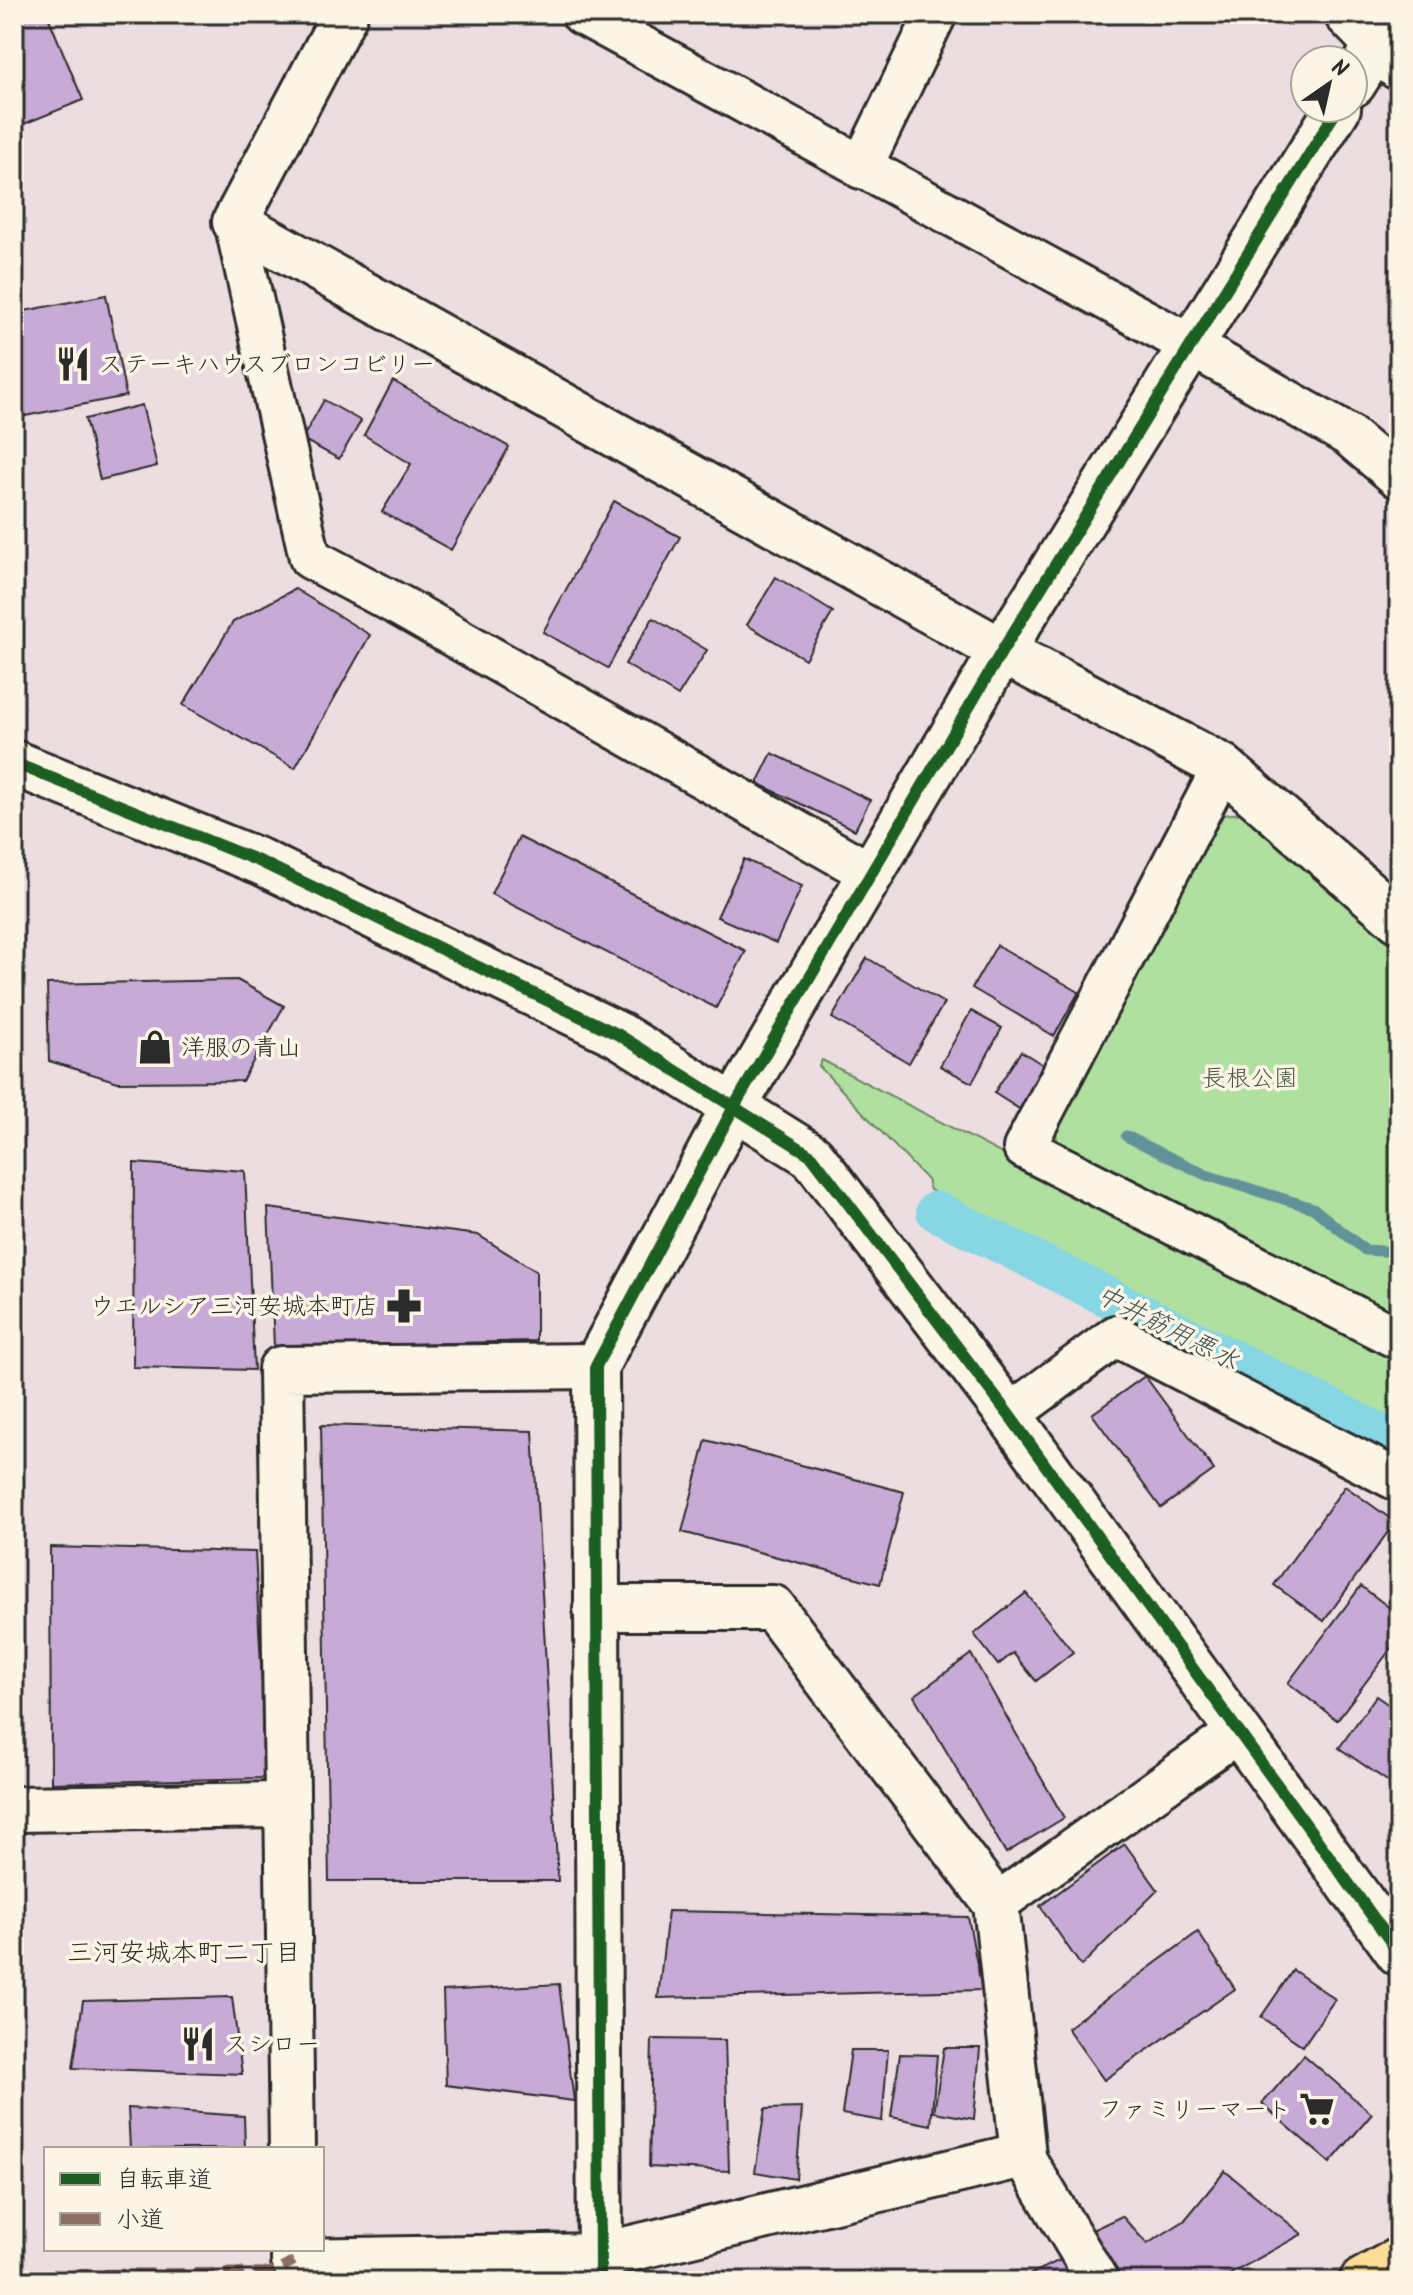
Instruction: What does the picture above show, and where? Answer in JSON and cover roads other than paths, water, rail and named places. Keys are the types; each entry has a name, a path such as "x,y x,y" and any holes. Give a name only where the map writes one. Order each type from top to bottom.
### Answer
{"main road":[{"path":"1362,2281 1399,2260"}],"street":[{"path":"345,14 235,222 310,558 872,874"},
{"path":"582,14 1190,345 1348,435 1399,478"},
{"path":"861,168 936,14"},
{"path":"1347,14 1392,44 1369,68"},
{"path":"600,2268 596,1366 735,1105 1002,651 1328,124"},
{"path":"235,222 1002,651 1223,767 1399,920"},
{"path":"14,763 261,862 619,1035 812,1156 1009,1415 1399,1953"},
{"path":"1223,767 1024,1148 1399,1339"},
{"path":"1009,1415 1116,1336 1399,1481"},
{"path":"292,2147 281,1369 596,1366"},
{"path":"596,1608 773,1608 996,1904 1023,2155 1098,2281"},
{"path":"996,1904 1239,1731"},
{"path":"14,1809 286,1805"},
{"path":"294,2251 294,2261 600,2268 1023,2155"}],"waterway":[{"path":"1126,1136 1206,1175 1313,1208 1365,1250 1399,1252"},
{"name":"中井筋用悪水","path":"936,1211 1399,1443"}],"place":[{"name":"ステーキハウスブロンコビリー","path":"73,364"},
{"name":"洋服の青山","path":"155,1047"},
{"name":"ウエルシア三河安城本町店","path":"404,1306"},
{"name":"スシロー","path":"198,2044"},
{"name":"ファミリーマート","path":"1317,2109"}],"district":[{"name":"三河安城本町二丁目","path":"184,1952"}],"park label":[{"name":"長根公園","path":"1250,1078"}]}
